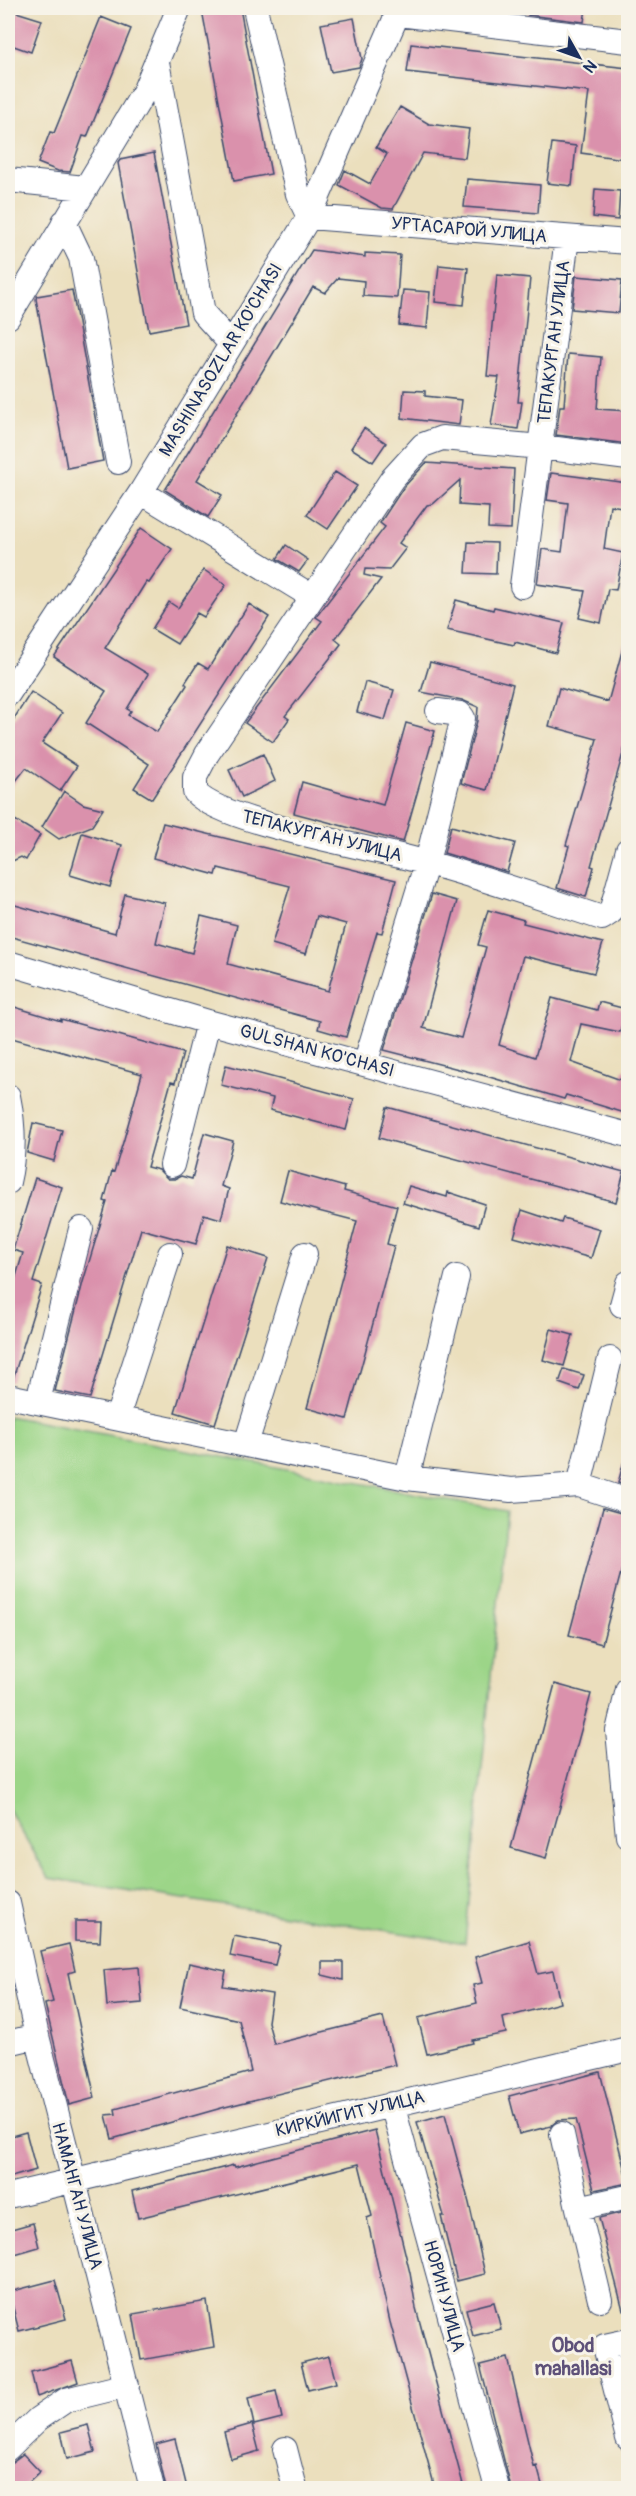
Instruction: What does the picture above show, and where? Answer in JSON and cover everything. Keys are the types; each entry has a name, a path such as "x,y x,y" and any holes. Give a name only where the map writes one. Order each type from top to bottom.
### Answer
{"street":[{"path":"255,8 298,194 309,217"},
{"path":"8,317 144,92 157,62 171,9"},
{"path":"397,10 628,41"},
{"name":"MASHINASOZLAR KO'CHASI","path":"8,694 141,492 309,217 397,10"},
{"path":"157,62 203,313 231,344"},
{"path":"8,180 85,188"},
{"name":"УРТАСАРОЙ УЛИЦА","path":"309,217 628,242"},
{"path":"64,222 81,258 118,462"},
{"name":"ТЕПАКУРГАН УЛИЦА","path":"541,447 567,238"},
{"name":"ТЕПАКУРГАН УЛИЦА","path":"628,458 442,438 423,445 392,479 311,596 207,754 195,777 195,792 202,801 258,822 427,862 602,918 610,912 628,850"},
{"path":"522,586 541,447"},
{"path":"141,492 311,596"},
{"path":"365,1064 427,862 463,718 460,714 438,711"},
{"name":"GULSHAN KO'CHASI","path":"8,963 208,1022 628,1135"},
{"path":"172,1165 208,1022"},
{"path":"8,1096 14,1132 8,1182"},
{"path":"39,1401 81,1229"},
{"path":"117,1418 170,1254"},
{"path":"246,1444 304,1254"},
{"path":"407,1478 457,1277"},
{"path":"579,1485 610,1359"},
{"path":"8,1396 407,1478 511,1490 579,1485 628,1501"},
{"path":"628,1689 623,1731 628,1836"},
{"name":"НАМАНГАН УЛИЦА","path":"8,1903 72,2180 152,2488"},
{"path":"8,2043 37,2036"},
{"name":"КИРКЙИГИТ УЛИЦА","path":"8,2196 628,2049"},
{"name":"НОРИН УЛИЦА","path":"392,2104 497,2488"},
{"path":"562,2134 600,2300"},
{"path":"578,2208 628,2197"},
{"path":"628,2340 605,2346 628,2438"},
{"path":"8,2448 38,2419 66,2400 127,2385"},
{"path":"285,2449 295,2488"}],"green space":[{"path":"8,1416 507,1511 465,1943 49,1878 8,1808"}],"building":[{"path":"240,8 271,174 234,181 202,10"},
{"path":"528,8 586,8 584,22 528,15"},
{"path":"13,11 42,20 31,52 8,44 8,29"},
{"path":"101,17 131,29 87,137 83,136 70,172 58,171 38,163 50,132 54,133"},
{"path":"354,18 362,59 359,67 331,72 321,24"},
{"path":"411,44 628,68 628,130 624,159 581,153 589,92 407,72"},
{"path":"400,107 429,124 469,129 465,158 423,153 393,209 382,208 339,185 345,170 370,184 387,154 376,147"},
{"path":"552,143 576,146 572,186 547,183"},
{"path":"154,153 186,324 149,331 118,163 120,160"},
{"path":"467,179 540,185 538,213 464,207"},
{"path":"595,189 620,191 618,220 593,217"},
{"path":"312,250 365,257 365,253 400,255 397,298 363,296 364,281 338,278 325,293 313,287 197,480 222,495 208,517 165,490"},
{"path":"439,265 468,268 464,305 435,302"},
{"path":"497,275 530,278 518,402 522,402 518,429 491,425 499,377 487,376"},
{"path":"576,276 622,280 619,313 572,309"},
{"path":"72,290 103,461 67,468 36,299 37,296"},
{"path":"403,290 430,292 427,328 399,325"},
{"path":"568,354 601,357 597,409 628,411 628,444 556,435 560,406 564,406"},
{"path":"404,390 425,391 425,396 462,400 459,425 402,418"},
{"path":"364,428 386,443 373,462 351,448"},
{"path":"426,463 514,469 511,529 488,528 489,507 459,505 460,480 433,504 427,505 399,543 406,548 389,570 365,569 364,575 381,579 335,639 341,644 285,716 289,719 273,742 245,723 322,621 316,617 385,527 380,523 403,488"},
{"path":"335,472 357,486 328,529 307,515"},
{"path":"551,473 628,483 628,508 610,505 604,549 623,553 616,590 608,589 601,623 579,618 585,591 537,584 542,549 562,552 568,503 547,500"},
{"path":"141,528 172,549 149,583 146,582 105,648 148,674 127,709 131,711 128,715 157,732 198,663 208,669 249,604 269,617 152,799 134,788 149,764 86,723 106,691 54,657"},
{"path":"468,542 497,543 496,574 466,573"},
{"path":"286,545 308,560 299,572 277,559"},
{"path":"204,570 226,585 204,617 197,613 177,644 152,629 169,602 178,608"},
{"path":"456,600 493,610 494,607 564,623 556,653 515,642 514,645 447,630"},
{"path":"624,644 628,644 628,736 591,866 594,867 586,897 557,888 569,846 566,845 597,739 549,726 559,688 608,702"},
{"path":"430,662 513,684 487,790 461,783 477,721 478,707 462,700 421,692"},
{"path":"365,682 394,690 385,720 357,712"},
{"path":"31,692 62,713 42,743 77,766 60,791 26,768 8,791 8,728"},
{"path":"406,723 435,731 403,842 294,813 302,782 383,805"},
{"path":"263,754 275,781 242,797 229,770"},
{"path":"64,791 83,804 103,809 92,826 59,839 42,827"},
{"path":"8,816 40,835 26,860 21,857 8,863"},
{"path":"163,823 396,880 382,933 377,932 346,1037 318,1029 320,1021 8,936 8,903 115,933 125,894 165,903 156,943 192,953 201,916 237,925 228,964 328,991 346,924 317,916 306,954 272,944 290,886 218,868 216,875 153,858"},
{"path":"451,826 515,843 507,872 444,853"},
{"path":"82,833 122,845 110,887 70,875"},
{"path":"432,894 457,901 423,1028 461,1038 486,947 478,945 488,910 524,920 523,923 603,943 594,973 523,956 499,1045 535,1057 552,998 597,1010 599,1002 626,1009 620,1032 581,1024 571,1062 621,1080 624,1069 628,1069 628,1114 566,1095 564,1099 384,1050"},
{"path":"8,1005 183,1053 175,1083 171,1082 147,1167 159,1170 168,1179 181,1176 192,1179 204,1133 233,1141 221,1186 229,1189 221,1219 204,1214 196,1244 141,1229 90,1398 55,1391 83,1282 107,1202 104,1201 112,1171 114,1172 142,1074 8,1037"},
{"path":"226,1065 354,1099 346,1130 270,1110 273,1098 221,1085"},
{"path":"387,1107 624,1172 616,1202 379,1138"},
{"path":"33,1123 62,1130 54,1161 27,1153"},
{"path":"288,1171 345,1187 344,1191 397,1206 387,1244 394,1246 347,1419 307,1408 357,1221 280,1201"},
{"path":"35,1178 62,1187 33,1282 42,1285 12,1382 8,1382 8,1303 23,1253 13,1250"},
{"path":"409,1186 447,1197 448,1192 485,1204 479,1226 403,1203"},
{"path":"522,1210 561,1223 563,1218 600,1229 591,1258 514,1237"},
{"path":"227,1245 268,1258 215,1424 175,1412"},
{"path":"551,1329 573,1335 564,1366 543,1360"},
{"path":"564,1369 584,1375 579,1390 559,1383"},
{"path":"624,1461 628,1462 628,1486 618,1483"},
{"path":"603,1508 628,1515 628,1546 602,1644 569,1635"},
{"path":"555,1684 591,1694 546,1858 511,1848"},
{"path":"75,1921 101,1921 100,1942 75,1941"},
{"path":"234,1936 280,1945 275,1965 230,1956"},
{"path":"529,1941 538,1974 553,1971 560,2003 503,2018 506,2033 472,2040 473,2043 427,2054 418,2018 477,2003 473,1985 482,1983 475,1957"},
{"path":"69,1944 75,1971 68,1973 95,2098 69,2105 45,2004 53,2002 40,1951"},
{"path":"322,1962 343,1962 343,1980 322,1975"},
{"path":"189,1963 226,1971 223,1986 272,1994 268,2022 274,2044 383,2017 395,2065 225,2107 112,2139 106,2115 116,2114 115,2109 251,2072 239,2020 180,2007"},
{"path":"139,1967 142,2003 107,2006 104,1970"},
{"path":"600,2072 628,2183 594,2190 576,2119 558,2120 551,2126 519,2134 509,2096"},
{"path":"445,2114 485,2274 457,2281 441,2216 444,2216 417,2122"},
{"path":"375,2130 410,2273 416,2308 464,2488 435,2488 390,2322 367,2218 372,2216 359,2164 138,2218 132,2191 234,2165 235,2167"},
{"path":"26,2132 36,2170 8,2178 8,2137"},
{"path":"628,2211 628,2309 623,2310 599,2218"},
{"path":"33,2223 39,2247 8,2256 8,2230"},
{"path":"55,2280 66,2319 19,2331 9,2292"},
{"path":"207,2301 214,2347 141,2360 133,2314"},
{"path":"494,2302 501,2329 473,2336 466,2309"},
{"path":"329,2356 336,2383 308,2390 301,2363"},
{"path":"508,2358 534,2467 537,2466 543,2488 511,2488 480,2365"},
{"path":"72,2361 78,2382 37,2397 31,2372"},
{"path":"276,2391 282,2418 254,2425 248,2398"},
{"path":"252,2424 259,2451 231,2459 224,2432"},
{"path":"88,2425 95,2452 67,2459 61,2432"},
{"path":"175,2439 187,2488 166,2488 156,2444"},
{"path":"23,2454 40,2472 23,2488 8,2488 8,2462 12,2462"}],"district":[{"name":"Obod mahallasi","path":"573,2356"}]}
